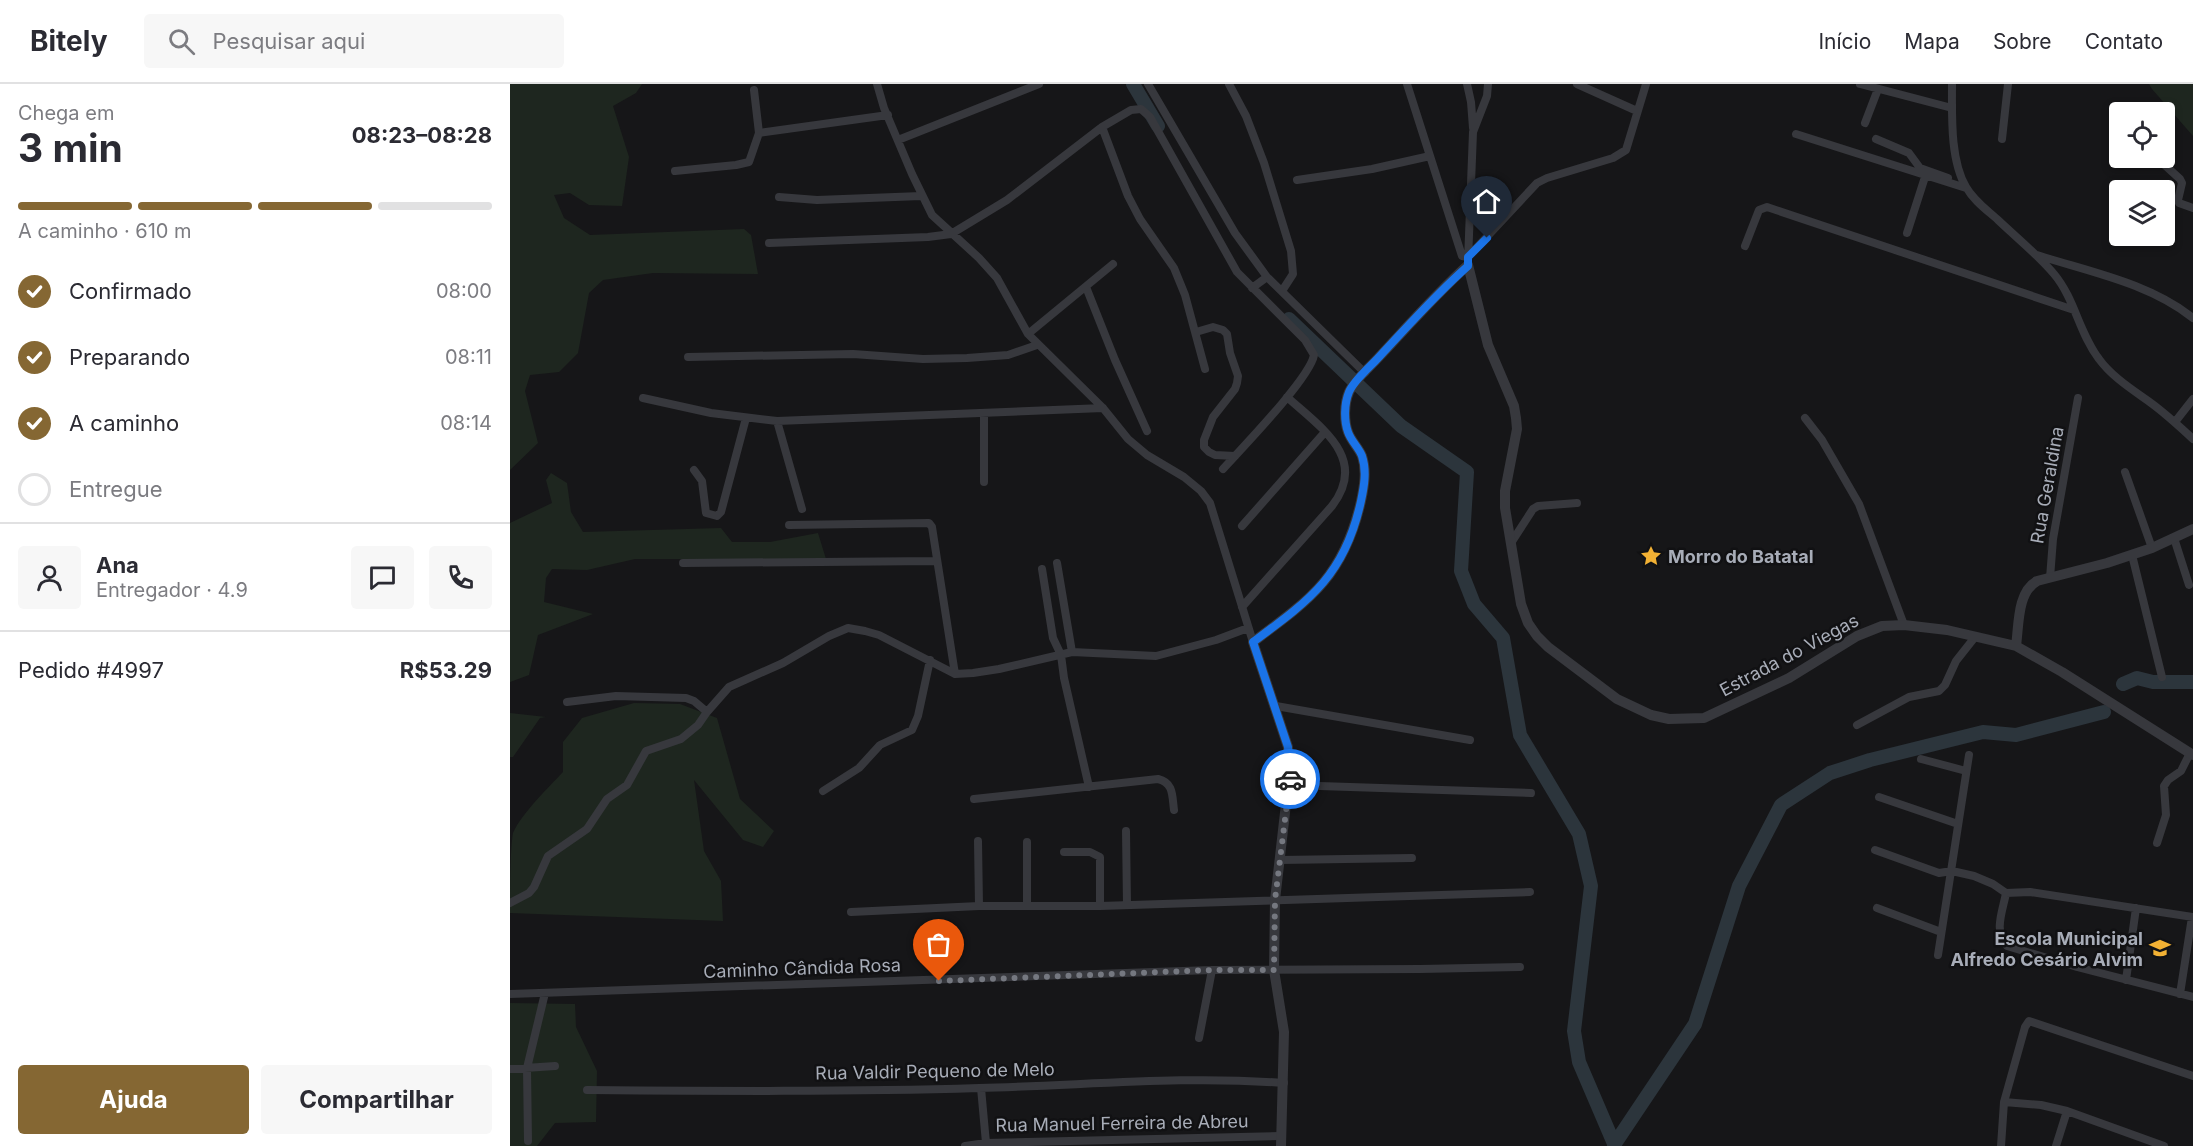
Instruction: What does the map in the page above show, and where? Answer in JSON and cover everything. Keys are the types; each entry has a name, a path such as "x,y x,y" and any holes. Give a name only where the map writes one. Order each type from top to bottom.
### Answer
{"street":[{"path":"877,84 921,196 932,215 980,258 997,278 1028,334 1037,345 1103,408 1128,439 1147,455 1184,477 1201,491 1210,503 1248,628 1288,747 1290,785 1275,900 1274,970 1284,1032 1281,1141"},
{"path":"898,140 1040,84"},
{"path":"1148,84 1235,233 1267,277 1364,374"},
{"path":"1229,84 1246,116 1264,163 1291,251 1293,274 1282,291"},
{"name":"Estrada do Viegas","path":"1407,84 1462,256 1468,261"},
{"path":"1467,84 1473,132"},
{"name":"Estrada do Viegas","path":"1488,84 1487,96 1473,132 1468,261 1488,345 1514,406 1516,418 1517,429 1505,491 1505,508 1521,604 1528,623 1548,647 1617,699 1651,715 1669,719 1704,718 1789,678 1857,636 1882,626 1947,630 2016,646 2062,672 2192,754"},
{"path":"1577,84 1637,111"},
{"path":"1253,642 1322,586 1334,571 1343,554 1358,514 1365,469 1362,456 1348,433 1345,416 1349,391 1537,183 1622,154 1629,144 1646,84"},
{"path":"1860,84 1952,108"},
{"path":"1952,84 1958,170 1965,185 1978,203 2037,255 2056,276 2074,310 2086,340 2100,361 2193,439"},
{"path":"2002,139 2008,84"},
{"path":"1865,123 1878,89"},
{"path":"675,171 747,163 751,158 759,133 754,90"},
{"path":"769,243 928,237 951,234 1007,200 1102,127 1131,110 1141,109 1145,112 1237,272 1305,340 1312,350 1311,364 1287,396 1223,469"},
{"path":"759,133 888,116"},
{"path":"1102,127 1128,196 1140,219 1174,268 1185,295 1205,369"},
{"path":"1796,134 1925,177 1965,185"},
{"path":"1876,139 1909,153 1920,168 1965,185"},
{"path":"1297,180 1372,169 1430,156"},
{"path":"2168,168 2182,183 2179,202 2193,208"},
{"path":"1907,233 1925,177"},
{"path":"779,197 818,200 921,196"},
{"path":"1745,246 1759,210 1767,207 2074,310"},
{"path":"2037,255 2123,282 2162,298 2193,318"},
{"path":"1028,334 1113,264"},
{"path":"1252,288 1267,277"},
{"path":"1086,287 1147,431"},
{"path":"1196,332 1213,327 1227,334 1230,353 1238,376 1237,383 1235,389 1213,417 1204,440 1204,447 1215,455 1235,456"},
{"path":"688,357 853,354 923,359 967,358 1008,356 1037,345"},
{"path":"1242,607 1341,495 1345,484 1346,474 1335,441 1287,396"},
{"path":"643,398 746,418 777,421 1103,408"},
{"name":"Rua Geraldina","path":"2050,578 2053,539 2078,398"},
{"path":"2175,422 2193,399"},
{"path":"984,413 984,482"},
{"path":"694,470 702,481 706,513 717,516 721,512 746,418"},
{"path":"1805,418 1822,440 1859,504 1904,626"},
{"path":"777,421 802,509"},
{"path":"1242,526 1325,432"},
{"path":"2125,472 2152,548"},
{"path":"1510,543 1533,509 1539,506 1577,503"},
{"path":"789,525 929,523 932,527 955,674"},
{"path":"2016,646 2026,589 2037,581 2132,555 2192,530"},
{"path":"2174,538 2189,585"},
{"path":"2132,555 2162,677"},
{"path":"683,563 937,561"},
{"path":"1057,563 1072,652"},
{"path":"1042,569 1053,638 1061,655 1064,678 1089,787"},
{"path":"510,903 529,893 548,856 587,829 607,799 627,785 646,751 681,739 698,725 729,687 783,663 829,636 848,628 879,635 955,674 973,674 1072,652 1156,656 1216,640 1248,628"},
{"path":"1857,725 1909,697 1939,691 1945,685 1956,661 1975,637"},
{"path":"823,791 859,768 880,745 912,730 918,716 930,660"},
{"path":"567,702 616,696 686,698 694,701 707,712"},
{"path":"1276,706 1470,740"},
{"path":"2157,843 2166,814 2164,786 2168,780 2181,771 2192,754"},
{"path":"1938,955 1969,755"},
{"path":"1921,759 1966,771"},
{"path":"974,799 1163,780 1170,786 1174,810"},
{"path":"1290,785 1531,793"},
{"path":"1879,797 1958,824"},
{"path":"1126,831 1127,905"},
{"path":"978,841 979,906"},
{"path":"1027,842 1027,905"},
{"path":"1875,850 1939,873 1952,871 1974,876 1993,884 2006,893 2030,892 2192,917 2180,994"},
{"path":"1064,852 1090,852 1100,857 1100,906"},
{"path":"1280,860 1412,858"},
{"path":"851,912 979,906 1100,906 1530,892"},
{"path":"2006,893 1999,929 2002,941 2007,946 2193,997"},
{"path":"1877,908 1941,932"},
{"path":"2126,980 2136,908"},
{"name":"Caminho Cândida Rosa","path":"510,994 1212,970 1520,967"},
{"path":"1199,1038 1212,970"},
{"path":"528,1141 527,1068 545,993"},
{"path":"2001,1146 2004,1102 2029,1021 2193,1076"},
{"path":"510,1069 555,1066"},
{"name":"Rua Valdir Pequeno de Melo","path":"587,1090 981,1088 1218,1079 1284,1083"},
{"path":"981,1088 986,1143"},
{"path":"2004,1102 2041,1105 2067,1112 2164,1146"},
{"path":"2056,1146 2067,1112"},
{"name":"Rua Manuel Ferreira de Abreu","path":"965,1146 986,1143 1281,1141"}],"shaded area":[{"path":"510,84 642,84 636,93 613,106 629,157 622,206 589,205 570,193 554,195 564,218 590,235 744,229 751,235 758,274 653,273 603,280 589,293 578,353 559,372 530,375 525,391 538,443 510,470"},
{"path":"2149,84 2193,84 2193,136 2175,115 2175,102 2163,102"},
{"path":"551,473 567,483 571,512 583,532 721,528 732,542 770,542 818,533 826,559 635,559 587,570 552,569 546,578 544,602 593,614 538,635 529,675 510,682 510,523 552,503 546,480"},
{"path":"634,703 680,704 717,718 740,799 774,831 763,847 743,840 694,780 704,851 721,881 723,921 510,913 513,833 529,809 563,772 563,742 582,718"},
{"path":"510,713 546,717 540,718 513,757 510,757"},
{"path":"510,1003 575,1004 576,1027 597,1071 596,1122 555,1123 537,1146 510,1146"}],"waterway":[{"path":"1133,84 1158,126"},
{"path":"1289,319 1401,426 1467,472 1461,571 1474,604 1503,638 1520,735 1579,834 1591,886 1574,1031 1579,1062 1615,1146"},
{"path":"2123,684 2137,678 2153,682 2193,682"},
{"path":"1614,1145 1695,1024 1739,886 1781,805 1830,773 1870,760 1983,732 2016,735 2104,712"}],"way so far":[{"path":"939,981 1212,970 1274,970 1275,900 1290,779"}],"place":[{"name":"Morro do Batatal","path":"1651,556"},
{"name":"Escola Municipal Alfredo Cesário Alvim","path":"2160,948"}],"route":[{"path":"1290,779 1288,747 1253,642 1322,586 1334,571 1343,554 1358,514 1365,469 1362,456 1348,433 1345,416 1349,391 1417,316 1468,266 1468,257 1487,238"}]}
